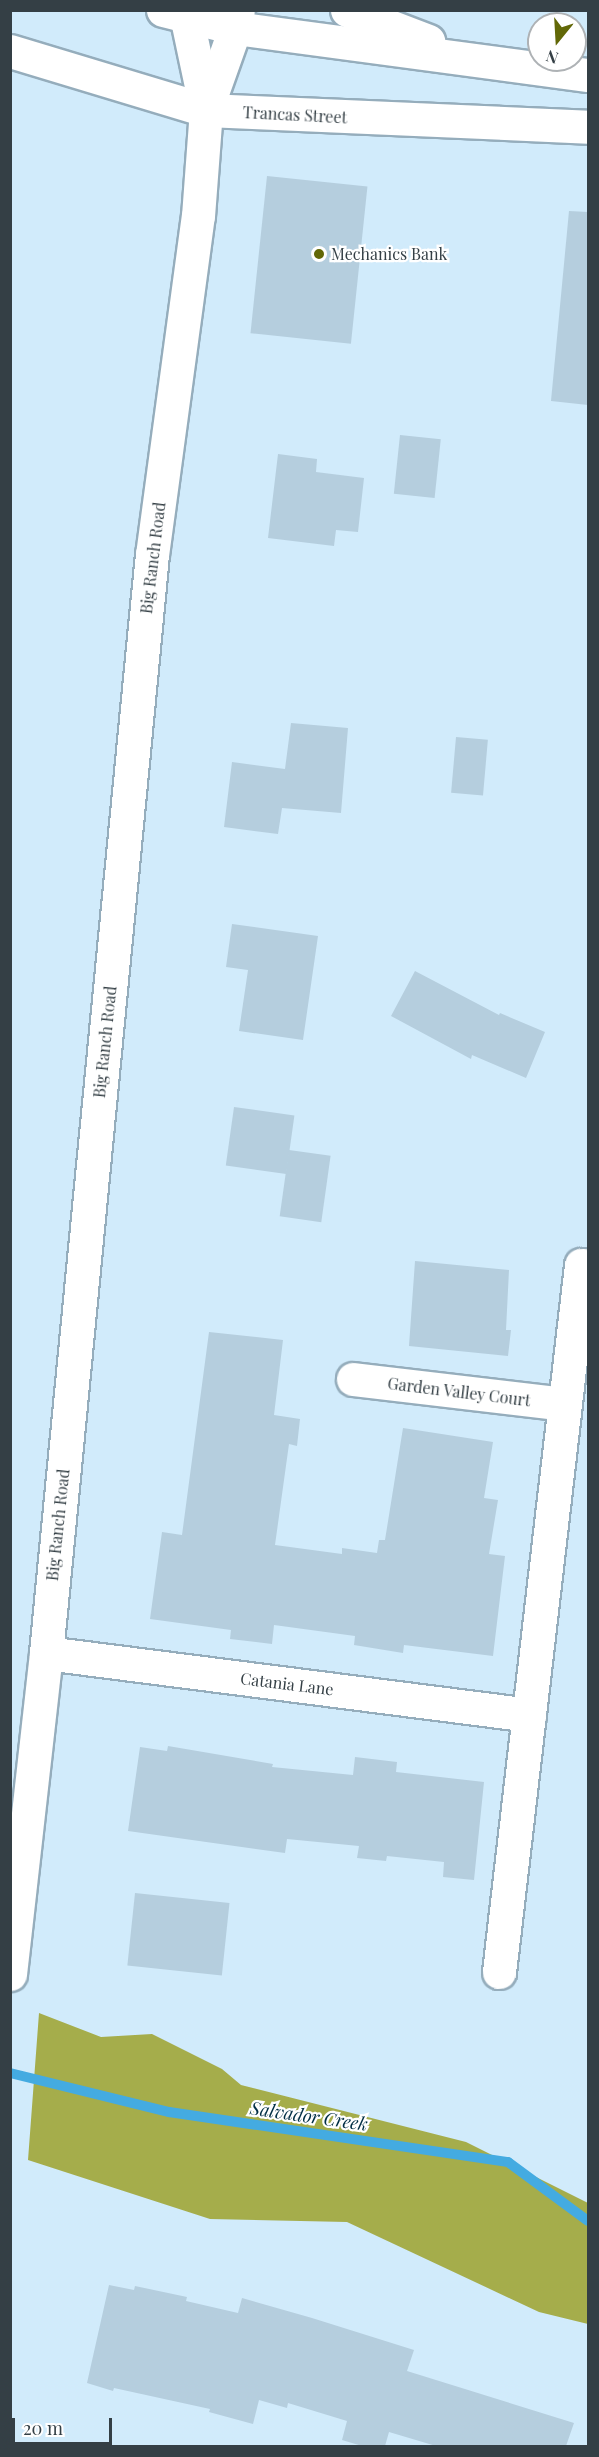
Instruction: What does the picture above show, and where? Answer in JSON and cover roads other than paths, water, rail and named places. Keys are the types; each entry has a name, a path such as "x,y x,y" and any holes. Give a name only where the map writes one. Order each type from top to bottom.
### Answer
{"street":[{"path":"347,10 455,51 573,74"},
{"path":"206,110 178,12 237,19 573,74"},
{"path":"206,110 237,19"},
{"name":"Trancas Street","path":"10,51 206,110 588,127"},
{"name":"Big Ranch Road","path":"10,1974 46,1653 152,555 198,216 206,110"},
{"path":"499,1972 581,1265"},
{"name":"Garden Valley Court","path":"353,1379 565,1404"},
{"name":"Catania Lane","path":"46,1653 529,1714"}],"waterway":[{"name":"Salvador Creek","path":"10,2073 169,2112 508,2162 588,2221"}],"place":[{"name":"Mechanics Bank","path":"319,254"}]}
